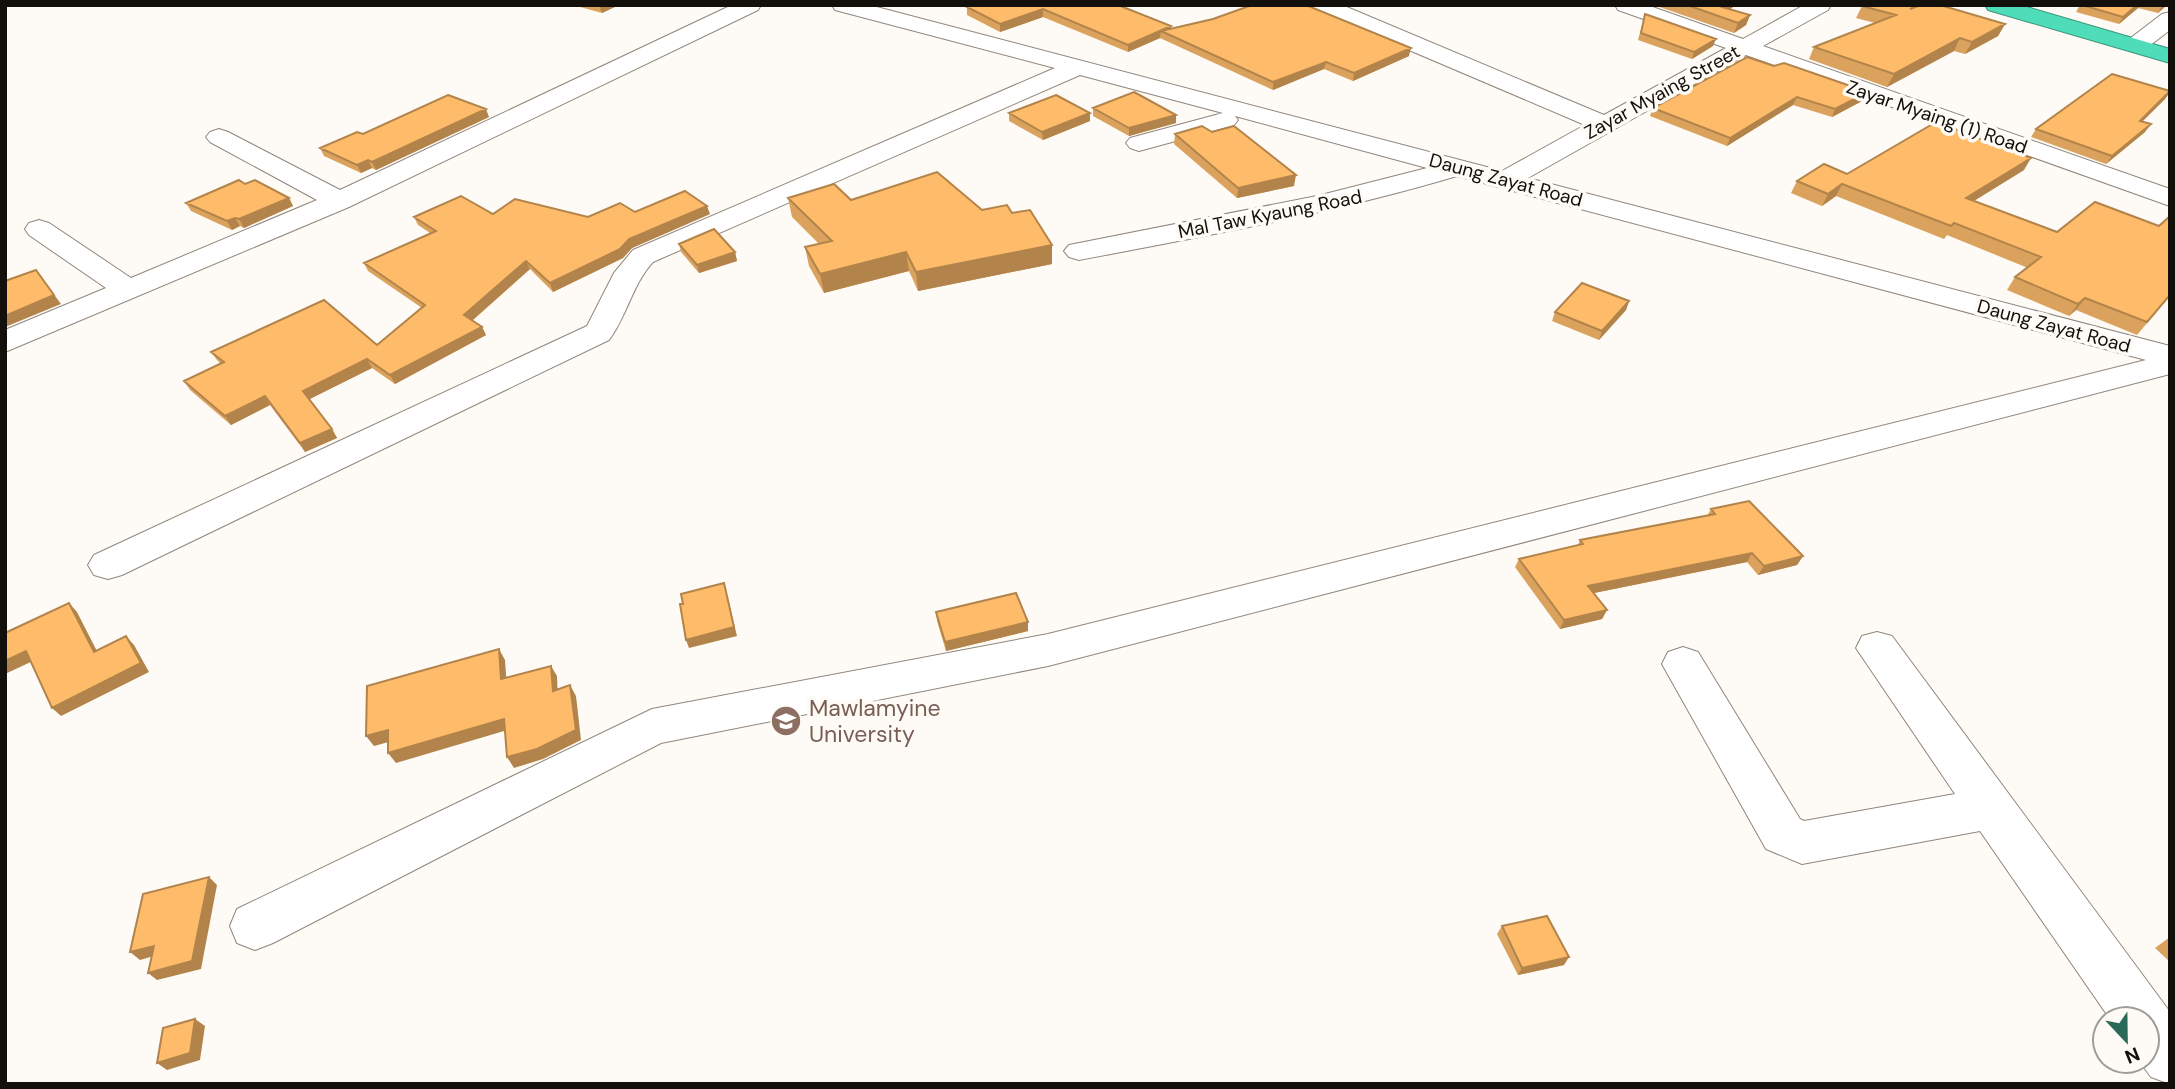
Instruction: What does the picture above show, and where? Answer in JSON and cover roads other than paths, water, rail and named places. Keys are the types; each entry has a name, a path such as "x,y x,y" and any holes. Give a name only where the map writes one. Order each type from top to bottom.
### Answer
{"highway":[{"path":"1996,5 2170,56"}],"street":[{"path":"5,342 339,201 750,5"},
{"name":"Daung Zayat Road","path":"843,5 2170,356"},
{"path":"1323,5 1605,124"},
{"name":"Zayar Myaing (1) Road","path":"1626,5 2170,198"},
{"name":"Zayar Myaing Street","path":"1505,180 1820,5"},
{"path":"2136,45 2170,19"},
{"path":"108,565 598,333 606,324 630,268 642,256 1078,67"},
{"path":"1139,143 1250,112"},
{"path":"219,137 339,201"},
{"name":"Mal Taw Kyaung Road","path":"1079,251 1284,214 1396,187 1458,167"},
{"path":"39,229 129,290"},
{"path":"255,926 553,779 652,727 1048,650 2170,364"},
{"path":"1877,648 2132,1005"},
{"path":"1683,664 1783,834 1802,843 1992,808"}],"place":[{"name":"Mawlamyine University","path":"786,721"}]}
